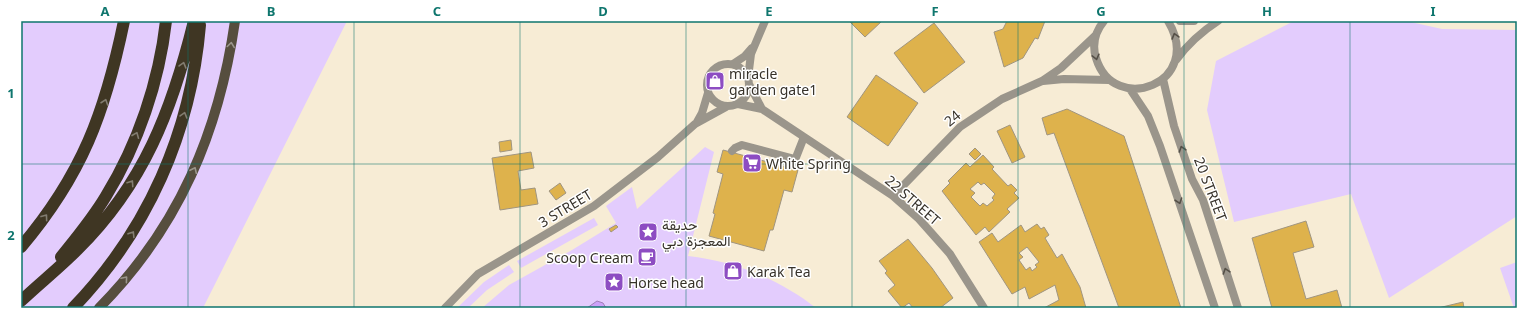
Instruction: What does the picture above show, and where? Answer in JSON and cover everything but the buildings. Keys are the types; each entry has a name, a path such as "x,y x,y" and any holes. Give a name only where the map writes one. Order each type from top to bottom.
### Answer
{"highway":[{"path":"21,247 56,201 86,148 108,91 124,21"},
{"path":"39,284 89,223 107,195 123,165 148,102 157,70 166,21"},
{"path":"21,301 77,250 98,227 136,176 165,119 176,90 194,21"},
{"path":"73,308 105,272 123,248 149,203 165,170 183,121 192,85 200,21"}],"main road":[{"path":"99,308 137,265 159,234 179,201 196,167 210,131 221,95 230,57 235,21"}],"street":[{"path":"749,81 740,67 733,64 722,64 710,73 706,82 708,93 715,102 726,106 738,104 746,96 749,81 750,62 754,46 765,21"},
{"path":"1104,21 1096,36 1094,52 1099,67 1109,80 1119,86 1130,89 1147,88 1163,79 1188,45 1204,30 1218,21"},
{"path":"1168,21 1175,33 1178,48 1175,62"},
{"path":"1180,21 1194,21"},
{"name":"24","path":"893,196 960,127 1002,99 1042,81 1061,68 1096,36"},
{"path":"733,64 745,56 754,46"},
{"name":"24","path":"1042,81 1064,79 1109,80"},
{"name":"20 STREET","path":"1163,79 1174,126 1192,179 1203,200 1238,308"},
{"name":"22 STREET","path":"749,81 762,109"},
{"path":"1130,89 1148,116 1160,146 1215,308"},
{"name":"3 STREET","path":"695,124 702,113 708,93"},
{"name":"22 STREET","path":"738,104 762,109 893,196 924,225 950,254 984,308"},
{"name":"3 STREET","path":"445,308 478,274 594,206 658,157 695,124 726,106"},
{"path":"732,151 742,145 794,162 804,137"}],"shaded area":[{"path":"21,21 347,21 203,308 21,308"},
{"path":"1294,21 1406,21 1442,29 1517,30 1517,216 1389,298 1351,194 1234,222 1207,110 1216,61"},
{"name":"حديقة المعجزة دبي","path":"705,147 714,152 688,256 722,262 755,273 787,288 816,308 482,308 509,285 572,250 616,223 606,206 632,187 637,209"},
{"path":"594,218 598,225 521,268 517,261"},
{"path":"1517,262 1517,308 1514,308 1500,268"},
{"path":"509,265 514,272 487,290 468,308 457,308 484,282"},
{"path":"597,301 603,303 606,308 587,308"}],"place":[{"name":"miracle garden gate1","path":"715,81"},
{"name":"White Spring","path":"752,163"},
{"name":"حديقة المعجزة دبي","path":"648,232"},
{"name":"Scoop Cream","path":"647,257"},
{"name":"Karak Tea","path":"733,271"},
{"name":"Horse head","path":"614,282"}]}
